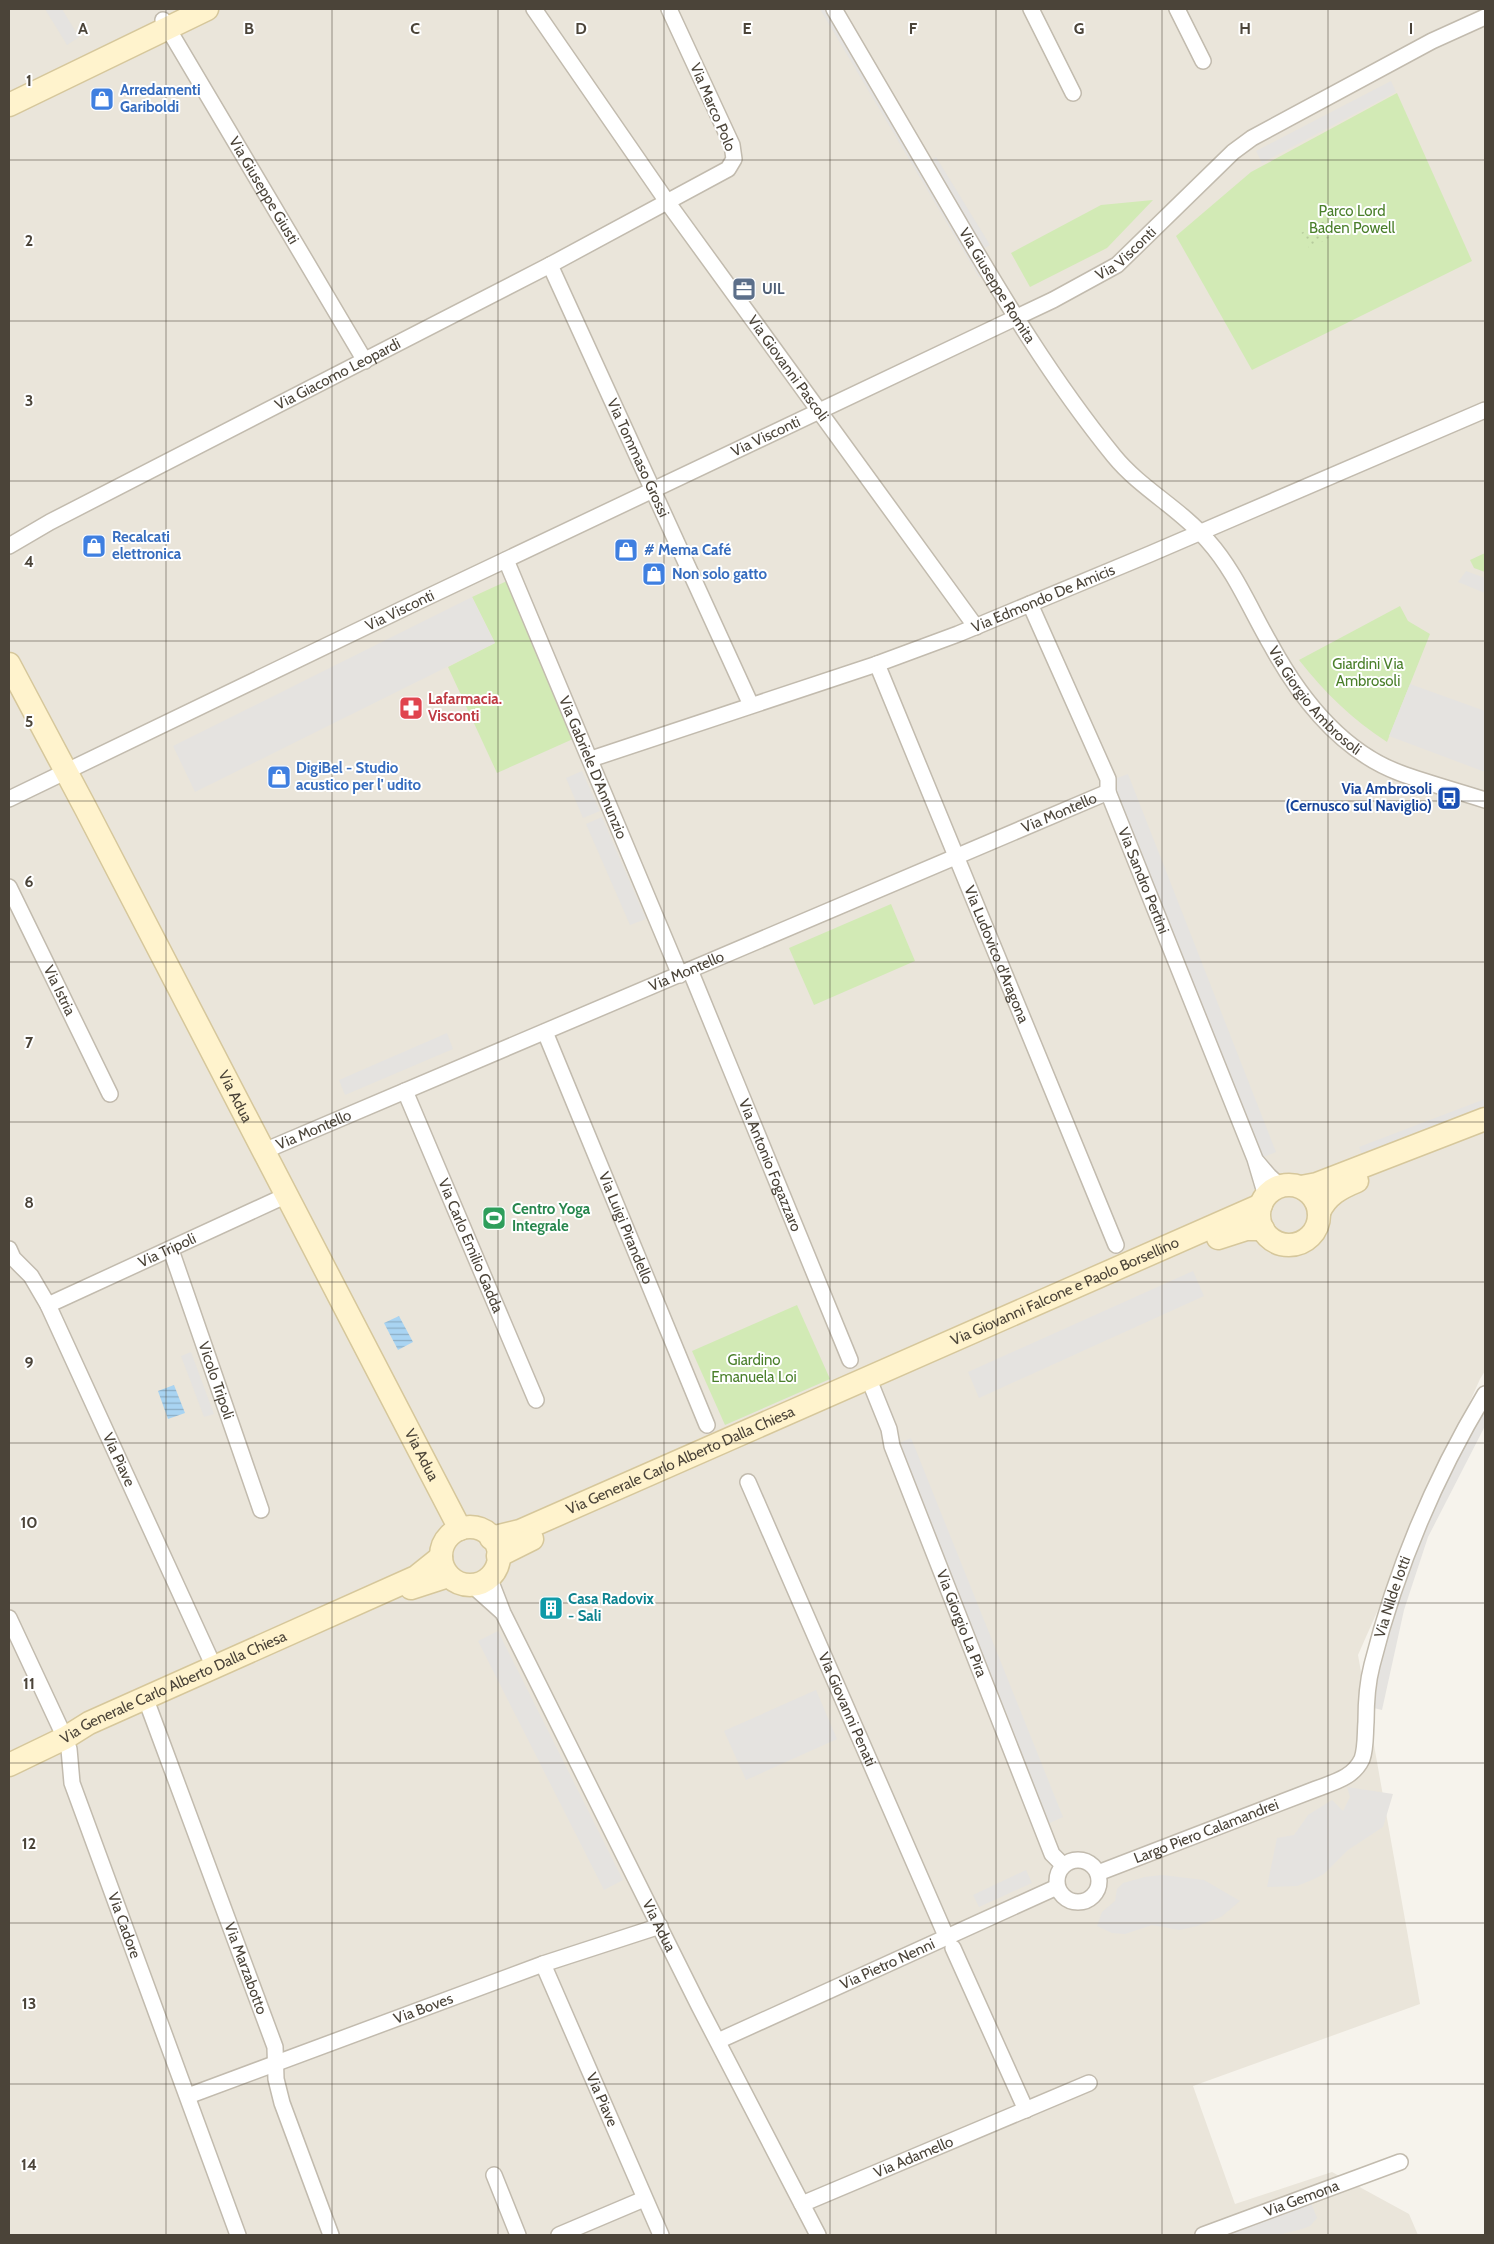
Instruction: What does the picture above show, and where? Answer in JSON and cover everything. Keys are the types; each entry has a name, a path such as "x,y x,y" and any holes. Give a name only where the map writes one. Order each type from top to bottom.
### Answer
{"street":[{"path":"9,92 171,18 207,9"},
{"name":"Via Giovanni Pascoli","path":"534,9 668,203 976,627"},
{"name":"Via Marco Polo","path":"668,203 725,171 733,164 734,158 732,146 669,9"},
{"name":"Via Giuseppe Romita","path":"834,9 1016,317 1058,382 1116,459 1200,532"},
{"path":"1031,9 1072,93"},
{"path":"1177,9 1203,61"},
{"name":"Via Visconti","path":"9,799 652,490 1053,300 1111,269 1233,152 1252,138 1432,41 1485,17"},
{"path":"9,104 171,18"},
{"name":"Via Giuseppe Giusti","path":"171,18 365,361"},
{"name":"Via Giacomo Leopardi","path":"9,546 50,522 668,203"},
{"name":"Via Tommaso Grossi","path":"550,265 751,705"},
{"name":"Via Edmondo De Amicis","path":"590,759 877,664 976,627 1485,410"},
{"name":"Via Giorgio Ambrosoli","path":"1200,532 1226,566 1291,680 1338,734 1367,756 1399,773 1485,800"},
{"name":"Via Gabriele D'Annunzio","path":"506,560 590,759 685,973"},
{"name":"Via Sandro Pertini","path":"1030,604 1108,779 1108,792 1255,1159 1269,1176 1277,1194"},
{"name":"Via Adua","path":"9,664 460,1529"},
{"name":"Via Ludovico d'Aragona","path":"877,664 1116,1245"},
{"name":"Via Montello","path":"264,1151 1108,792"},
{"name":"Via Istria","path":"9,887 110,1094"},
{"name":"Via Antonio Fogazzaro","path":"685,973 850,1360"},
{"name":"Via Luigi Pirandello","path":"545,1032 707,1425"},
{"name":"Via Carlo Emilio Gadda","path":"405,1091 536,1400"},
{"name":"Via Giovanni Falcone e Paolo Borsellino","path":"870,1383 1277,1194 1317,1184 1485,1119"},
{"path":"1319,1212 1312,1196 1277,1194 1259,1216 1263,1229 1270,1238 1288,1245 1301,1242 1311,1235 1318,1223 1319,1212 1328,1198 1346,1185 1485,1130"},
{"name":"Via Tripoli","path":"48,1305 287,1195"},
{"name":"Via Giovanni Falcone e Paolo Borsellino","path":"870,1383 1227,1235 1246,1229 1263,1229"},
{"name":"Vicolo Tripoli","path":"171,1250 261,1510"},
{"name":"Via Piave","path":"10,1255 31,1276 48,1305 214,1667"},
{"name":"Via Generale Carlo Alberto Dalla Chiesa","path":"495,1547 870,1383"},
{"name":"Via Giorgio La Pira","path":"870,1383 889,1429 892,1446 1052,1854 1063,1865"},
{"name":"Via Nilde Iotti","path":"1316,1790 1351,1775 1363,1757 1369,1678 1383,1622 1401,1567 1439,1477 1485,1394"},
{"name":"Via Giovanni Penati","path":"748,1482 950,1942"},
{"path":"460,1529 478,1529 495,1547 495,1570 480,1581 462,1584 445,1566 445,1541 460,1529"},
{"name":"Via Generale Carlo Alberto Dalla Chiesa","path":"65,1738 89,1723 416,1577 445,1566"},
{"name":"Via Generale Carlo Alberto Dalla Chiesa","path":"65,1738 92,1731 419,1584 445,1566"},
{"name":"Via Adua","path":"480,1581 503,1613 718,2041 818,2235"},
{"name":"Via Cadore","path":"9,1618 65,1738 69,1749 72,1783 238,2235"},
{"name":"Via Marzabotto","path":"148,1705 275,2047 277,2062 276,2079 282,2103 331,2235"},
{"path":"9,1765 65,1738"},
{"name":"Largo Piero Calamandrei","path":"1098,1874 1316,1790"},
{"path":"1079,1859 1087,1861 1094,1866 1098,1874 1099,1883 1097,1891 1084,1901 1078,1902 1065,1898 1057,1887 1057,1875 1063,1865 1070,1861 1079,1859"},
{"name":"Via Pietro Nenni","path":"718,2041 950,1942 1057,1887"},
{"name":"Via Boves","path":"188,2096 542,1964 660,1926"},
{"path":"950,1942 1026,2110"},
{"name":"Via Piave","path":"542,1964 661,2235"},
{"name":"Via Adamello","path":"802,2204 1089,2083"},
{"name":"Via Gemona","path":"1204,2235 1400,2162"},
{"path":"494,2175 518,2235"},
{"path":"559,2235 644,2199"}],"shaded area":[{"path":"9,9 1485,9 1485,1371 1358,1655 1420,2004 1193,2086 1235,2204 1332,2172 1409,2214 1418,2235 9,2235"},
{"path":"45,9 62,9 79,37 67,45"},
{"path":"820,9 829,9 985,273 979,277"},
{"path":"1391,81 1396,92 1262,163 1256,151"},
{"path":"936,157 990,245 983,249 930,161"},
{"path":"1466,571 1485,578 1485,593 1458,582"},
{"path":"472,597 495,643 195,792 173,746"},
{"path":"1410,684 1485,711 1485,772 1389,736"},
{"path":"582,771 600,811 583,818 566,778"},
{"path":"1128,774 1276,1152 1261,1158 1112,780"},
{"path":"103,815 256,1110 251,1113 97,818"},
{"path":"602,817 646,919 630,925 586,824"},
{"path":"447,1033 453,1049 345,1095 339,1080"},
{"path":"1485,1099 1485,1119 1367,1165 1359,1147"},
{"path":"1193,1271 1204,1296 979,1398 968,1372"},
{"path":"191,1352 214,1414 204,1417 181,1356"},
{"path":"1485,1393 1485,1426 1428,1537 1404,1610 1382,1710 1365,1706 1385,1615"},
{"path":"911,1438 1063,1817 1043,1826 892,1446"},
{"path":"498,1631 623,1880 604,1890 478,1641"},
{"path":"816,1690 837,1739 746,1780 724,1731"},
{"path":"1347,1787 1393,1794 1383,1827 1348,1850 1324,1874 1297,1886 1267,1887 1277,1838 1294,1835 1308,1815 1332,1800 1343,1811 1350,1797"},
{"path":"1026,1870 1032,1883 979,1907 973,1895"},
{"path":"1162,1875 1204,1880 1240,1901 1221,1917 1197,1926 1179,1930 1152,1925 1125,1934 1112,1933 1097,1926 1102,1912 1115,1901 1117,1889 1123,1883"},
{"path":"1308,2195 1317,2218 1310,2226 1278,2235 1203,2235"}],"green space":[{"name":"Parco Lord Baden Powell","path":"1397,93 1472,261 1252,370 1176,236 1251,172"},
{"path":"1153,200 1107,248 1030,287 1011,253 1101,205"},
{"path":"1324,221 1332,237 1309,248 1301,233"},
{"path":"1485,553 1485,572 1474,568 1470,560"},
{"path":"507,581 573,739 497,773 448,667 495,643 472,597"},
{"name":"Giardini Via Ambrosoli","path":"1400,606 1408,621 1430,634 1387,742 1340,705 1299,660"},
{"path":"891,904 915,961 814,1005 789,948"},
{"name":"Giardino Emanuela Loi","path":"797,1305 830,1379 725,1425 692,1351"}],"water":[{"path":"399,1316 413,1342 398,1350 384,1323"},
{"path":"174,1385 185,1413 168,1419 158,1391"}],"place":[{"name":"Arredamenti Gariboldi","path":"102,99"},
{"name":"UIL","path":"744,289"},
{"name":"Recalcati elettronica","path":"94,546"},
{"name":"# Mema Café","path":"626,550"},
{"name":"Non solo gatto","path":"654,574"},
{"name":"Lafarmacia. Visconti","path":"411,708"},
{"name":"DigiBel - Studio acustico per l' udito","path":"279,777"},
{"name":"Via Ambrosoli (Cernusco sul Naviglio)","path":"1449,798"},
{"name":"Centro Yoga Integrale","path":"494,1218"},
{"name":"Casa Radovix - Sali","path":"551,1608"}]}
